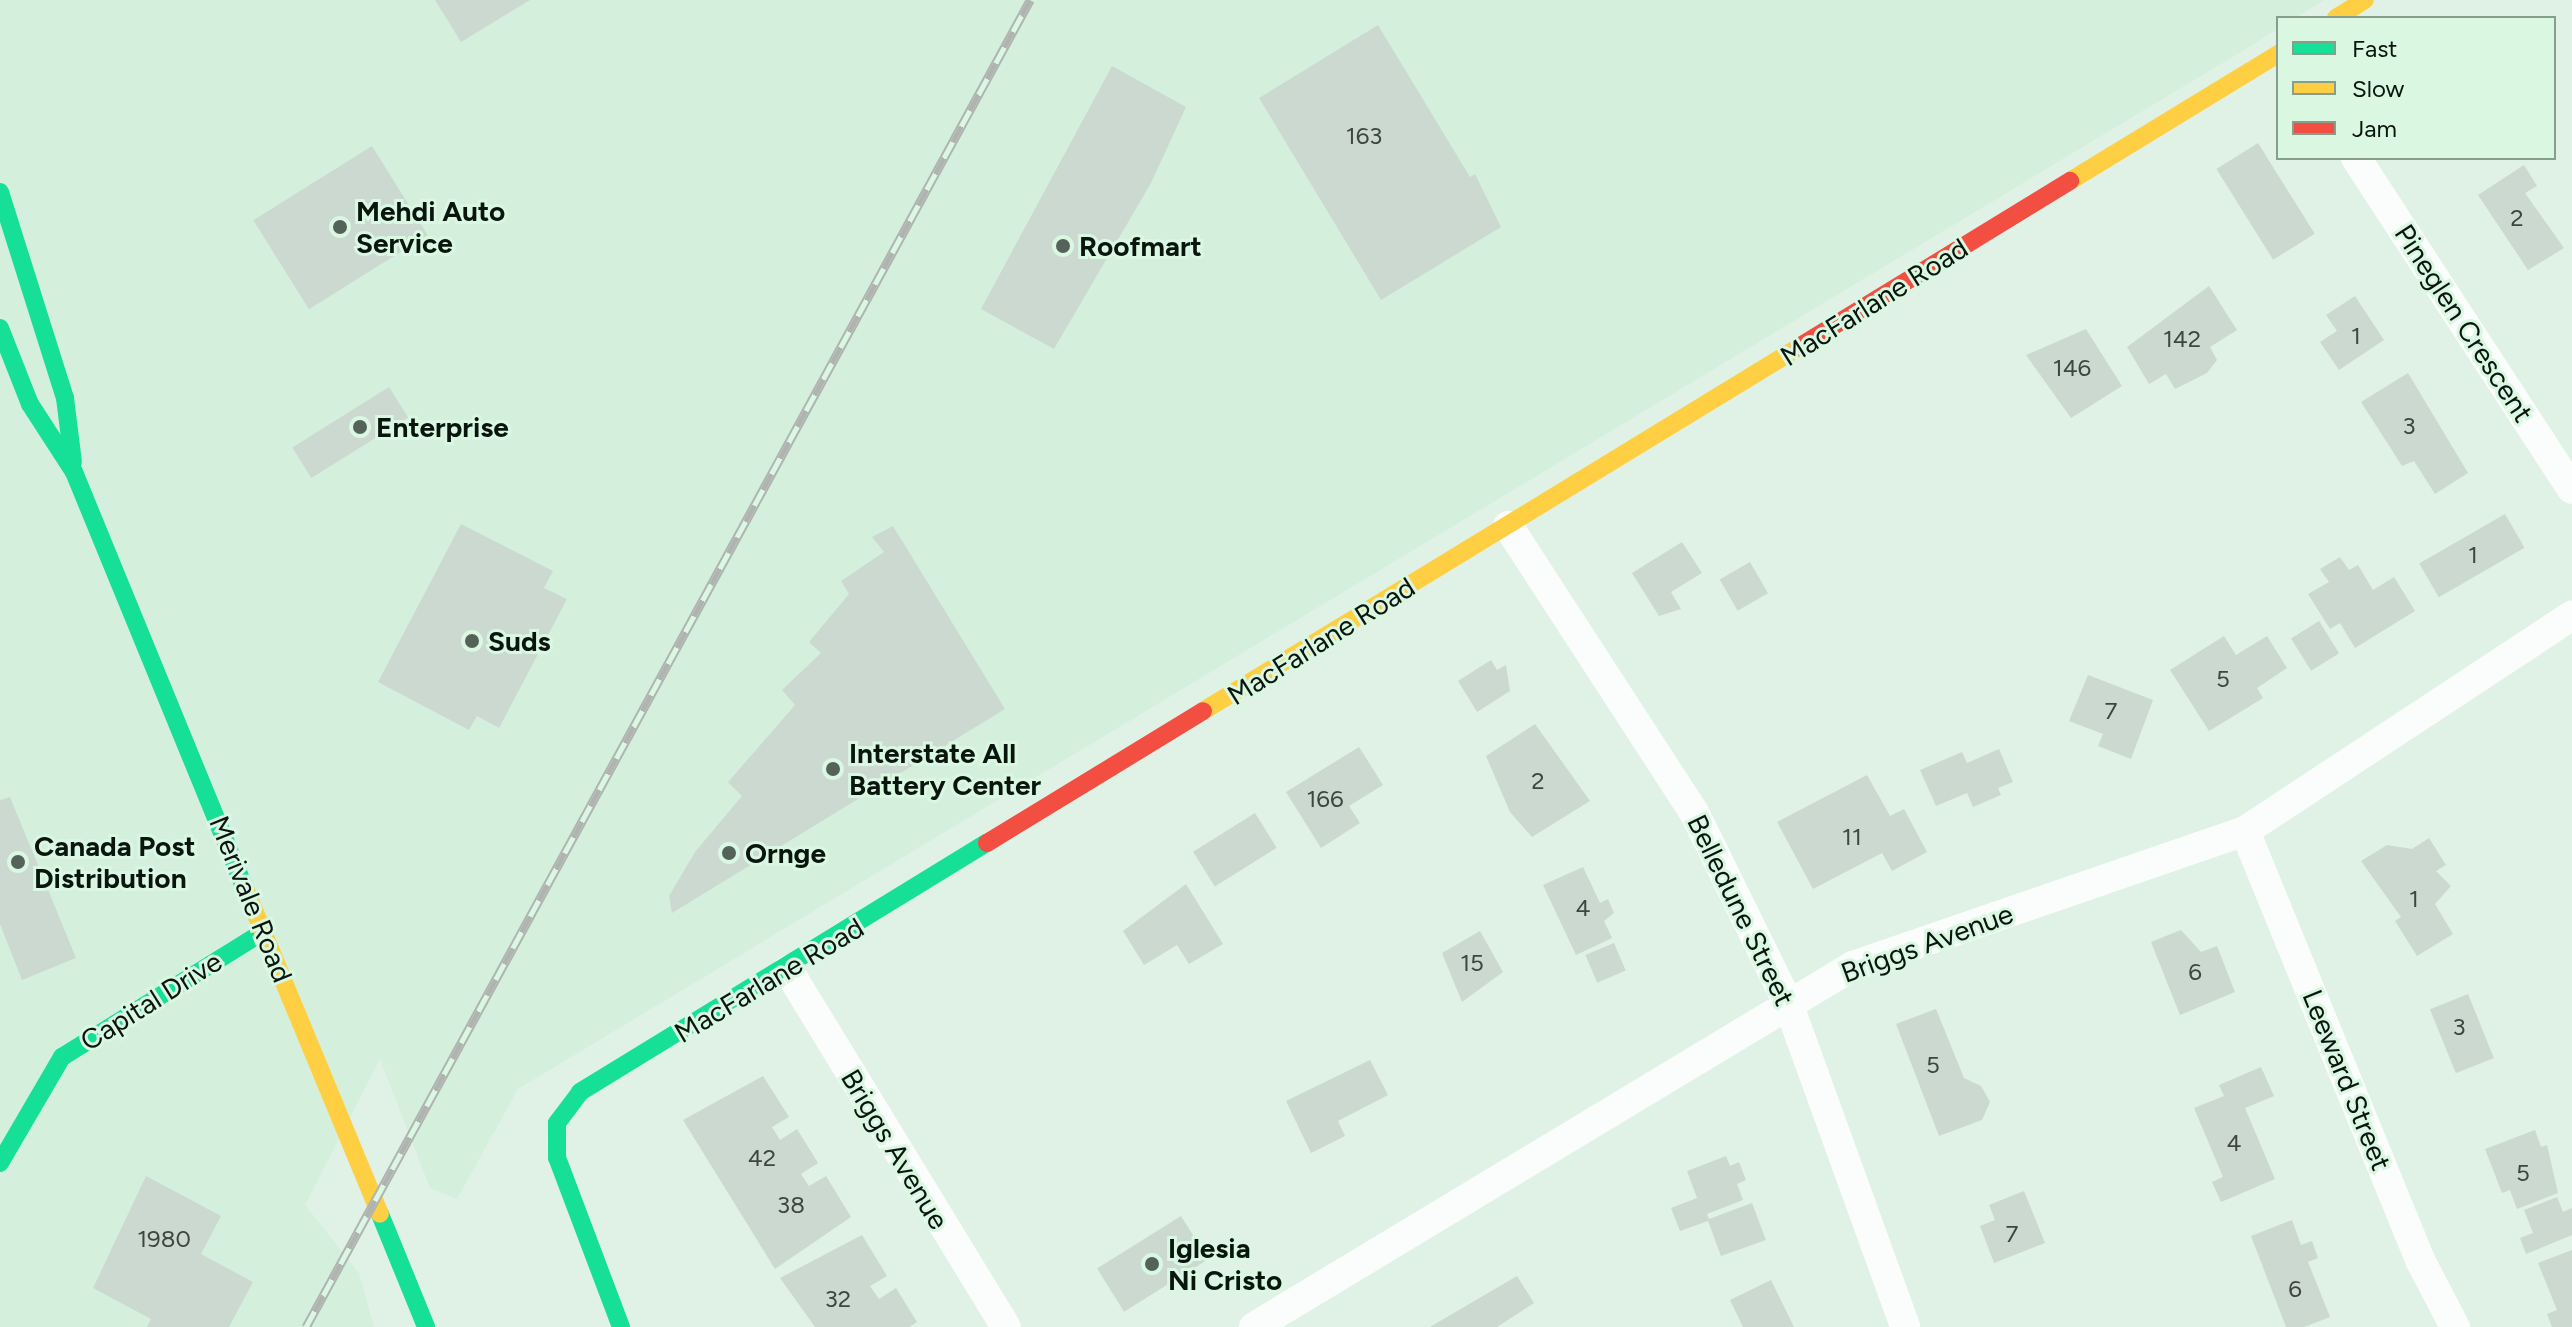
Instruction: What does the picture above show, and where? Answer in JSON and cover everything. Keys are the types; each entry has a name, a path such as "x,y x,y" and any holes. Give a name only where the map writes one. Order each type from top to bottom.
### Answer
{"street":[{"path":"2339,16 2365,0"},
{"name":"MacFarlane Road","path":"621,1327 557,1158 557,1123 580,1092 788,970 2276,55"},
{"name":"Pineglen Crescent","path":"2357,160 2572,489"},
{"name":"Merivale Road","path":"0,195 65,398 74,472"},
{"name":"Merivale Road","path":"2,335 30,404 74,472 426,1327"},
{"name":"Belledune Street","path":"1508,526 1694,812 1788,1003 1905,1327"},
{"name":"Briggs Avenue","path":"1254,1327 1853,966 2245,831 2572,615"},
{"name":"Leeward Street","path":"2245,831 2420,1260 2455,1327"},
{"name":"Capital Drive","path":"0,1163 62,1057 263,932"},
{"name":"Briggs Avenue","path":"788,970 1006,1327"}],"shaded area":[{"path":"0,0 2324,0 2298,16 2276,16 2276,30 2239,53 518,1089 457,1199 430,1188 380,1059 305,1205 359,1273 374,1327 0,1327"}],"building":[{"path":"435,0 530,0 461,42"},
{"path":"1378,25 1470,177 1475,174 1501,227 1381,300 1259,98"},
{"name":"Roofmart","path":"1112,66 1186,107 1151,183 1054,349 981,309"},
{"path":"2258,143 2315,234 2273,260 2216,169"},
{"name":"Mehdi Auto Service","path":"372,146 428,235 309,309 253,220"},
{"path":"2524,165 2537,186 2525,193 2564,248 2528,270 2478,195"},
{"path":"2209,286 2237,330 2210,347 2217,360 2207,373 2175,389 2166,374 2149,384 2127,347"},
{"path":"2355,296 2384,340 2339,370 2320,342 2337,331 2326,315"},
{"path":"2086,329 2122,386 2071,418 2026,355"},
{"path":"2408,373 2468,473 2435,494 2414,461 2402,466 2361,402"},
{"name":"Enterprise","path":"389,387 408,418 311,478 292,447"},
{"path":"2505,514 2524,548 2439,597 2419,564"},
{"name":"Suds","path":"461,524 553,571 544,588 567,599 499,728 477,716 469,730 378,682"},
{"path":"893,526 1005,709 672,913 669,896 695,852 742,796 728,782 795,705 782,690 821,653 809,642 849,594 841,581 884,552 872,537"},
{"path":"1682,542 1702,573 1671,592 1681,609 1659,616 1632,573"},
{"path":"2340,557 2349,570 2358,565 2373,590 2394,577 2415,611 2355,648 2340,623 2330,629 2308,594 2329,582 2320,569"},
{"path":"1750,562 1768,593 1738,611 1720,580"},
{"path":"2319,621 2339,653 2311,671 2291,638"},
{"path":"2224,636 2236,655 2267,636 2287,668 2257,688 2263,698 2209,731 2170,670"},
{"path":"1491,660 1497,670 1506,665 1510,691 1477,712 1458,681"},
{"path":"2088,675 2153,700 2131,759 2098,746 2103,734 2069,721"},
{"path":"1535,724 1590,801 1532,837 1510,812 1486,756"},
{"path":"1359,747 1383,785 1349,806 1360,823 1321,848 1286,792"},
{"path":"1999,749 2013,782 1998,788 2001,795 1973,807 1967,793 1936,806 1920,770 1962,752 1967,763"},
{"path":"1867,775 1890,816 1904,809 1927,852 1892,871 1882,853 1813,889 1777,822"},
{"name":"Canada Post Distribution","path":"10,797 76,958 22,980 0,924 0,800"},
{"path":"1255,813 1277,848 1215,886 1193,852"},
{"path":"2429,838 2446,865 2436,871 2451,886 2435,904 2453,934 2417,956 2395,921 2401,917 2361,861 2387,845 2412,849"},
{"path":"1583,867 1600,903 1608,899 1614,913 1604,921 1612,938 1576,955 1543,885"},
{"path":"1186,884 1223,944 1189,964 1177,945 1144,965 1123,931"},
{"path":"2181,930 2201,952 2217,946 2235,992 2180,1015 2151,942"},
{"path":"1480,931 1503,972 1462,1002 1442,953"},
{"path":"1614,943 1626,971 1597,983 1585,955"},
{"path":"2468,994 2494,1058 2456,1073 2430,1009"},
{"path":"1936,1009 1964,1078 1981,1086 1990,1102 1982,1120 1939,1136 1896,1024"},
{"path":"1370,1060 1388,1095 1338,1121 1345,1136 1311,1153 1286,1101"},
{"path":"2261,1067 2274,1096 2245,1108 2275,1179 2221,1202 2212,1182 2223,1177 2194,1108 2224,1096 2219,1085"},
{"path":"763,1076 789,1117 772,1127 780,1140 797,1129 818,1163 801,1174 809,1186 826,1176 851,1217 775,1269 683,1120"},
{"path":"2535,1130 2541,1147 2547,1145 2558,1193 2517,1209 2510,1190 2502,1193 2485,1149"},
{"path":"1726,1156 1730,1166 1739,1162 1746,1180 1737,1184 1743,1200 1707,1214 1709,1219 1752,1203 1766,1240 1721,1256 1708,1221 1680,1231 1671,1208 1697,1198 1687,1171"},
{"path":"146,1176 221,1216 201,1254 253,1282 229,1327 147,1327 151,1319 93,1288"},
{"path":"2024,1191 2045,1243 1994,1263 1980,1226 1995,1220 1989,1205"},
{"path":"2557,1197 2563,1212 2572,1208 2572,1235 2526,1254 2520,1238 2533,1233 2524,1210"},
{"name":"Iglesia Ni Cristo","path":"1181,1216 1208,1259 1124,1312 1097,1268"},
{"path":"2292,1220 2301,1245 2312,1241 2318,1258 2308,1262 2330,1317 2304,1327 2286,1327 2251,1236"},
{"path":"862,1235 887,1276 870,1286 879,1299 896,1288 917,1322 909,1327 815,1327 780,1278"},
{"path":"2572,1250 2572,1327 2552,1327 2547,1314 2557,1310 2538,1263"},
{"path":"1517,1276 1534,1303 1497,1327 1430,1327"},
{"path":"1771,1280 1794,1327 1743,1327 1730,1300"}],"railway":[{"path":"306,1327 1030,0"}],"traffic: fast":[{"path":"0,192 65,398 73,462"},
{"path":"0,328 30,404 74,472 247,893"},
{"path":"621,1327 557,1158 557,1123 580,1092 987,843"},
{"path":"0,1163 62,1057 263,932"},
{"path":"380,1214 426,1327"}],"traffic: slow":[{"path":"2339,16 2365,0"},
{"path":"2070,181 2276,55"},
{"path":"1203,711 1799,347"},
{"path":"247,893 380,1214"}],"traffic: jam":[{"path":"1799,347 2070,181"},
{"path":"987,843 1203,711"}],"place":[{"name":"Mehdi Auto Service","path":"340,227"},
{"name":"Roofmart","path":"1063,246"},
{"name":"Enterprise","path":"360,427"},
{"name":"Suds","path":"472,641"},
{"name":"Interstate All Battery Center","path":"833,769"},
{"name":"Ornge","path":"729,853"},
{"name":"Canada Post Distribution","path":"18,862"},
{"name":"Iglesia Ni Cristo","path":"1152,1264"}]}
